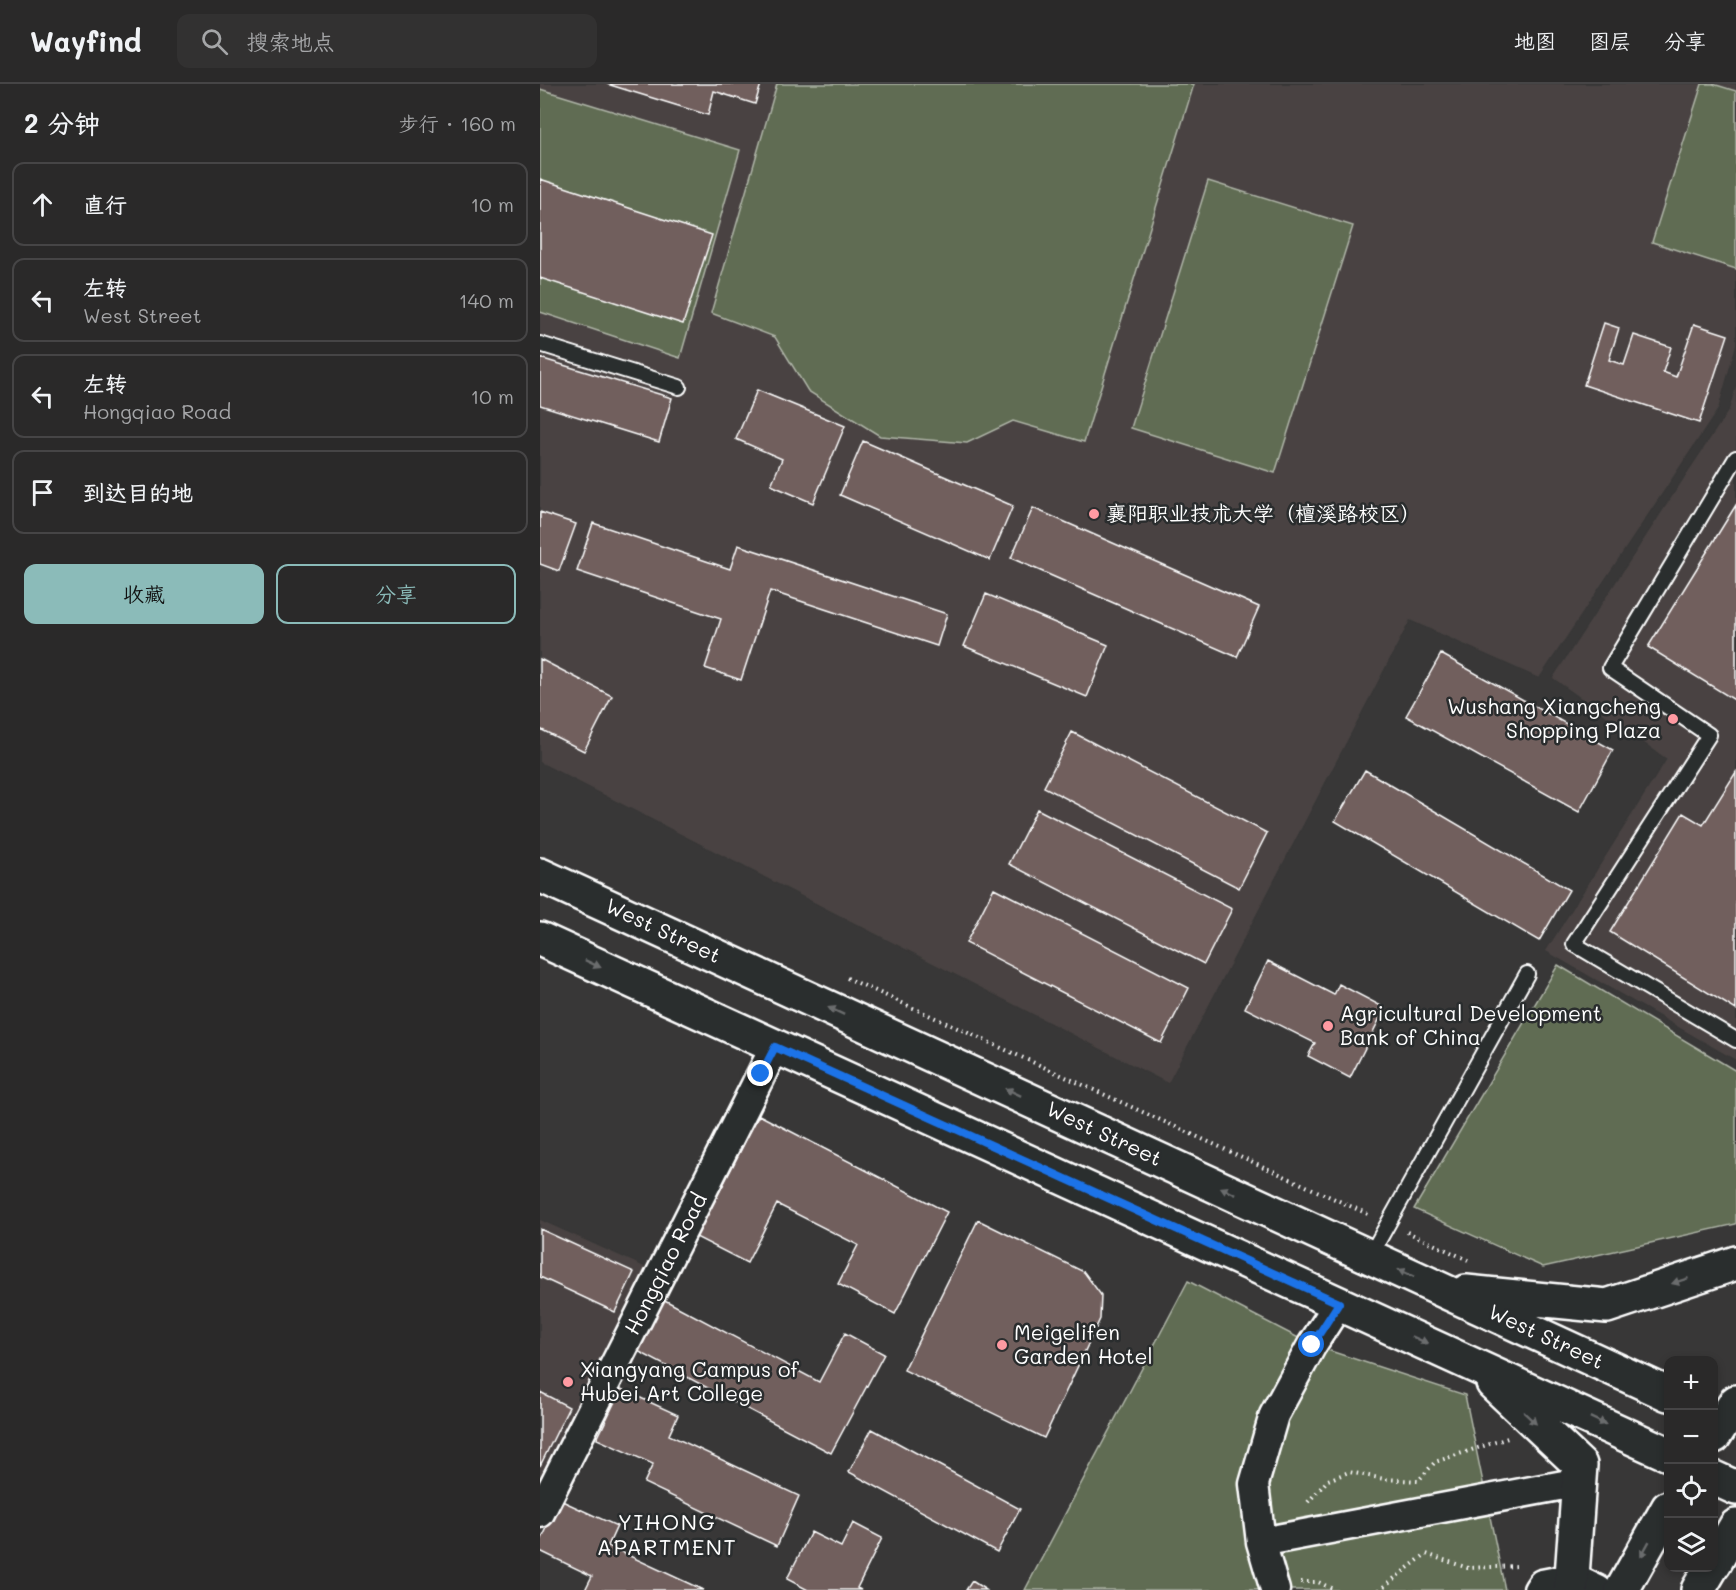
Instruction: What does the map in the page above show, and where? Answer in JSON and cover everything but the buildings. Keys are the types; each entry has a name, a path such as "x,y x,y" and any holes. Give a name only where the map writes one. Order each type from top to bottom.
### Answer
{"main road":[{"name":"West Street","path":"540,875 1664,1392"},
{"path":"540,939 1664,1452"},
{"path":"1442,1289 1606,1306 1736,1263"},
{"path":"1472,1364 1580,1465 1581,1586"},
{"path":"1718,1480 1736,1488"},
{"path":"1622,1590 1664,1515"},
{"path":"1718,1556 1736,1526"},
{"path":"1698,1590 1709,1572"}],"street":[{"name":"Hongqiao Road","path":"540,1513 775,1047"},
{"path":"1275,1590 1262,1542 1254,1484 1274,1415 1312,1345 1339,1303"},
{"path":"1262,1542 1580,1482"},
{"path":"1538,1590 1542,1584 1581,1586"}],"lane":[{"path":"540,344 679,387"},
{"path":"1736,458 1610,668 1709,735 1574,944 1736,1040"},
{"path":"1370,1256 1527,974"}],"path":[{"path":"844,977 1471,1261"},
{"path":"1307,1504 1328,1480 1349,1472 1384,1479 1418,1481 1436,1462 1512,1437"},
{"path":"1379,1590 1426,1554 1468,1568 1521,1566"}],"shaded area":[{"name":"襄阳职业技术大学（檀溪路校区）","path":"540,84 1736,84 1736,344 1718,409 1539,678 1410,620 1168,1083 540,762"},
{"name":"Wushang Xiangcheng Shopping Plaza","path":"1736,387 1736,1060 1546,951 1667,759 1553,678 1729,410"},
{"name":"Xiangyang Campus of Hubei Art College","path":"540,1220 651,1270 540,1494"}],"green space":[{"path":"777,84 1194,84 1084,442 1013,421 967,443 880,436 808,391 775,337 711,313"},
{"path":"1702,84 1713,84 1736,91 1736,269 1652,242"},
{"path":"540,89 740,150 680,358 540,312"},
{"path":"1208,181 1353,226 1275,473 1131,428"},
{"path":"1558,965 1736,1071 1736,1224 1543,1267 1414,1209"},
{"path":"1188,1281 1312,1345 1465,1395 1505,1590 1025,1590"}],"place":[{"name":"襄阳职业技术大学（檀溪路校区）","path":"1094,514"},
{"name":"Wushang Xiangcheng Shopping Plaza","path":"1673,719"},
{"name":"Agricultural Development Bank of China","path":"1328,1026"},
{"name":"Meigelifen Garden Hotel","path":"1002,1345"},
{"name":"Xiangyang Campus of Hubei Art College","path":"568,1382"}],"district":[{"name":"YIHONG APARTMENT","path":"667,1534"}],"route":[{"path":"761,1074 775,1047 1339,1303 1312,1345"}]}
